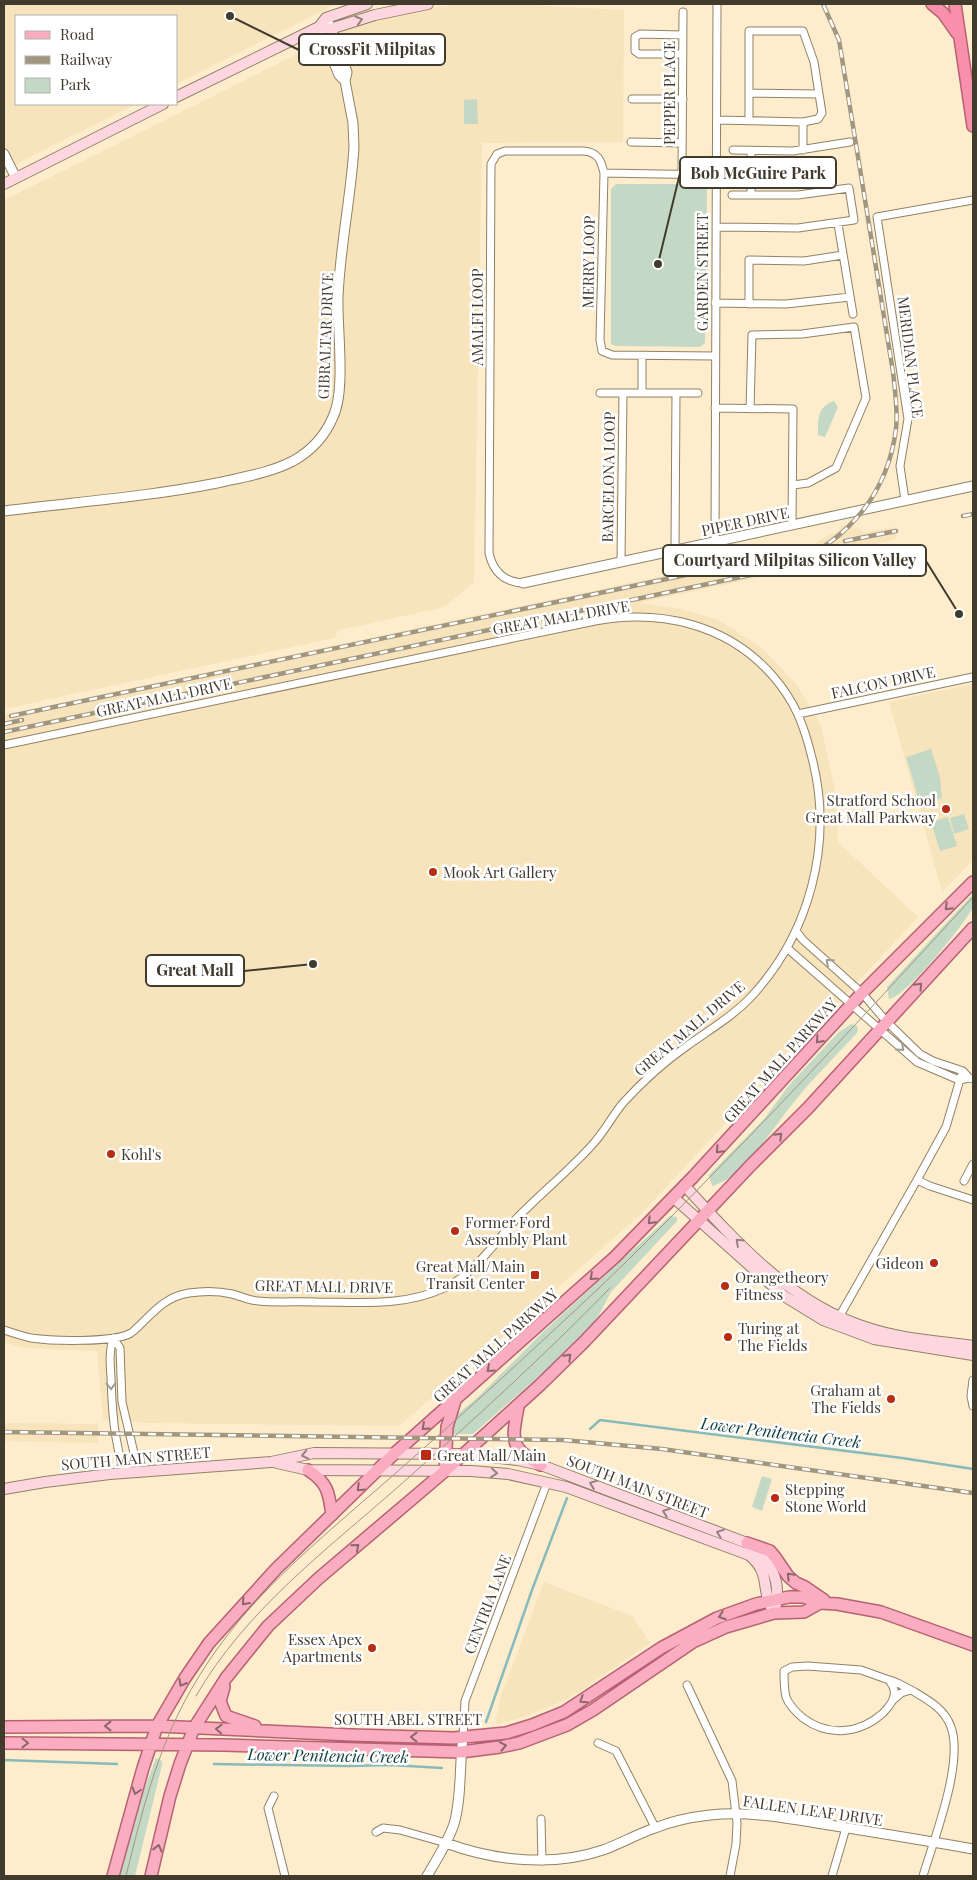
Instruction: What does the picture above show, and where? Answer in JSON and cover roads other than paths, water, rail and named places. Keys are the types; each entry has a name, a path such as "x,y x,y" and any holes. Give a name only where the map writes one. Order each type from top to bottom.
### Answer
{"highway":[{"path":"932,4 943,12 960,37"},
{"path":"955,4 973,126"}],"main road":[{"path":"178,96 319,27 326,18 367,4"},
{"path":"319,27 330,29 381,13 428,4"},
{"path":"4,184 161,105"},
{"name":"GREAT MALL PARKWAY","path":"113,1876 142,1768 157,1726 185,1678 209,1643 276,1568 395,1453 615,1258 674,1198 851,1004 973,882"},
{"path":"151,1876 170,1796 194,1728 226,1678 268,1626 518,1407 584,1342 707,1211 808,1108 882,1025 973,928"},
{"path":"685,1186 718,1222 785,1284 814,1304 839,1317 866,1327 902,1336 973,1346"},
{"path":"674,1198 784,1296 823,1320 874,1339 973,1355"},
{"path":"445,1470 447,1427 454,1401"},
{"path":"518,1407 514,1430 517,1447 525,1456 541,1465"},
{"name":"SOUTH MAIN STREET","path":"4,1489 45,1482 124,1474 271,1462 314,1453 464,1454 517,1460 541,1465 747,1543 761,1554 768,1563 776,1580 773,1600 774,1613"},
{"name":"SOUTH MAIN STREET","path":"271,1462 308,1470 445,1470 508,1474 566,1487 748,1554 761,1569 773,1600"},
{"path":"308,1470 323,1482 327,1488 332,1515"},
{"path":"634,1512 638,1501"},
{"path":"747,1543 770,1551 788,1576 796,1583 805,1586 825,1604"},
{"path":"773,1600 804,1597 825,1604 837,1604 881,1612 973,1645"},
{"name":"SOUTH ABEL STREET","path":"4,1727 157,1726 463,1738 506,1733 561,1713 688,1632 717,1618 773,1600"},
{"path":"774,1613 804,1612 825,1604"},
{"name":"SOUTH ABEL STREET","path":"4,1743 187,1744 461,1752 500,1747 519,1743 567,1725 692,1642 710,1633 774,1613"},
{"path":"645,1658 653,1668"},
{"path":"226,1678 220,1701 226,1716 278,1732"},
{"path":"561,1713 567,1725"}],"street":[{"name":"GARDEN STREET","path":"715,541 717,4"},
{"name":"PEPPER PLACE","path":"682,12 682,174"},
{"name":"GIBRALTAR DRIVE","path":"4,511 186,489 242,478 271,470 292,461 303,455 318,442 337,408 339,388 338,295 354,147 353,123 345,81 347,72 326,18"},
{"name":"GIBRALTAR DRIVE","path":"319,27 339,75 345,81"},
{"path":"716,120 749,121 803,122 818,119 822,113 814,62 803,31 749,31 749,121"},
{"path":"682,35 640,34 636,37 635,51 639,54 683,54"},
{"path":"749,93 818,94"},
{"path":"632,99 682,99"},
{"path":"803,122 803,150"},
{"path":"631,142 682,143"},
{"path":"732,150 803,150 850,142"},
{"name":"AMALFI LOOP","path":"523,583 501,576 494,568 489,553 491,164 497,154 505,151 583,151 592,152 598,156 604,173"},
{"path":"751,151 751,195"},
{"path":"4,154 16,178"},
{"path":"604,173 716,175"},
{"name":"MERRY LOOP","path":"604,173 600,340 602,351 612,355 715,356"},
{"path":"716,227 798,228 838,224 854,220 849,188 798,195 732,194"},
{"name":"MERIDIAN PLACE","path":"906,500 900,466 908,419 877,217 973,200"},
{"path":"838,224 853,314"},
{"path":"749,304 749,260 804,261 844,255"},
{"path":"715,303 786,304 850,297"},
{"path":"750,409 752,335 802,334 854,327 866,398 836,468 808,483 793,484"},
{"path":"642,356 642,393"},
{"path":"600,393 698,393"},
{"name":"BARCELONA LOOP","path":"621,560 623,393"},
{"path":"675,549 676,393"},
{"path":"715,408 793,410 792,524"},
{"name":"PIPER DRIVE","path":"523,583 621,560 973,486"},
{"name":"GREAT MALL DRIVE","path":"4,746 590,622 639,616 684,622 708,630 746,651 767,670 785,692 803,724 815,771 819,798 820,830 819,853 813,884 796,931 788,948 752,996 726,1020 681,1050 648,1078 617,1111 594,1143 453,1284 417,1297 374,1303 262,1302 225,1293 187,1293 164,1302 132,1333 94,1340 37,1338 4,1330"},
{"name":"FALCON DRIVE","path":"798,714 973,677"},
{"path":"796,931 803,940 862,993 882,1025 917,1062 959,1080 971,1078"},
{"path":"788,948 851,1004 920,1054 933,1061 963,1071 971,1078"},
{"path":"839,1317 946,1127 963,1071"},
{"path":"964,1182 973,1164"},
{"path":"917,1180 973,1200"},
{"path":"113,1338 110,1347 112,1401 118,1454 124,1474"},
{"path":"113,1338 120,1348 122,1402 134,1453 124,1474"},
{"path":"973,1380 971,1401 973,1406"},
{"name":"CENTRIA LANE","path":"463,1738 465,1701 547,1483"},
{"path":"911,1690 901,1693 873,1722 839,1731 823,1729 796,1712 787,1699 784,1671 792,1667 832,1667 861,1670 906,1686 926,1698 943,1713 951,1727 955,1751 953,1773 923,1876"},
{"path":"889,1680 894,1689 893,1700"},
{"path":"687,1685 732,1780 737,1813 736,1844 730,1876"},
{"path":"427,1876 446,1844 454,1824 458,1802 463,1738"},
{"path":"598,1742 616,1751 655,1827"},
{"path":"274,1796 268,1808 285,1876"},
{"name":"FALLEN LEAF DRIVE","path":"446,1844 484,1854 542,1861 602,1850 655,1827 687,1819 737,1813 762,1815 973,1849"},
{"path":"541,1819 542,1861"},
{"path":"376,1832 384,1828 400,1830 446,1844"},
{"path":"832,1876 846,1828"}],"waterway":[{"name":"Lower Penitencia Creek","path":"590,1429 600,1420 902,1458 973,1469"},
{"name":"Lower Penitencia Creek","path":"486,1722 532,1590 567,1498"},
{"name":"Lower Penitencia Creek","path":"4,1760 117,1764"},
{"name":"Lower Penitencia Creek","path":"214,1764 391,1765 442,1768"}],"tram line":[{"path":"126,1876 146,1799 173,1725 198,1678 238,1622 285,1571 416,1456 547,1337 627,1261 876,1003 973,897"},
{"path":"196,1696 216,1665 262,1609 315,1559 479,1414 610,1288"}],"railway":[{"path":"4,732 774,570 798,561 820,549 839,535 871,499 882,478 891,455 896,429 896,408 893,372 839,40 823,4"},
{"path":"963,516 973,514"},
{"path":"845,541 896,531"},
{"path":"736,570 781,560"},
{"path":"11,716 743,563"},
{"path":"4,724 22,720"},
{"path":"4,1432 563,1440 662,1449 973,1493"}],"place":[{"name":"CrossFit Milpitas","path":"230,16"},
{"name":"Bob McGuire Park","path":"658,264"},
{"name":"Courtyard Milpitas Silicon Valley","path":"959,614"},
{"name":"Stratford School Great Mall Parkway","path":"946,809"},
{"name":"Mook Art Gallery","path":"433,872"},
{"name":"Great Mall","path":"313,964"},
{"name":"Kohl's","path":"111,1154"},
{"name":"Former Ford Assembly Plant","path":"455,1231"},
{"name":"Gideon","path":"934,1263"},
{"name":"Great Mall/Main Transit Center","path":"535,1275"},
{"name":"Orangetheory Fitness","path":"725,1286"},
{"name":"Turing at The Fields","path":"728,1337"},
{"name":"Graham at The Fields","path":"891,1399"},
{"name":"Great Mall/Main","path":"426,1455"},
{"name":"Stepping Stone World","path":"775,1498"},
{"name":"Essex Apex Apartments","path":"372,1648"}]}
